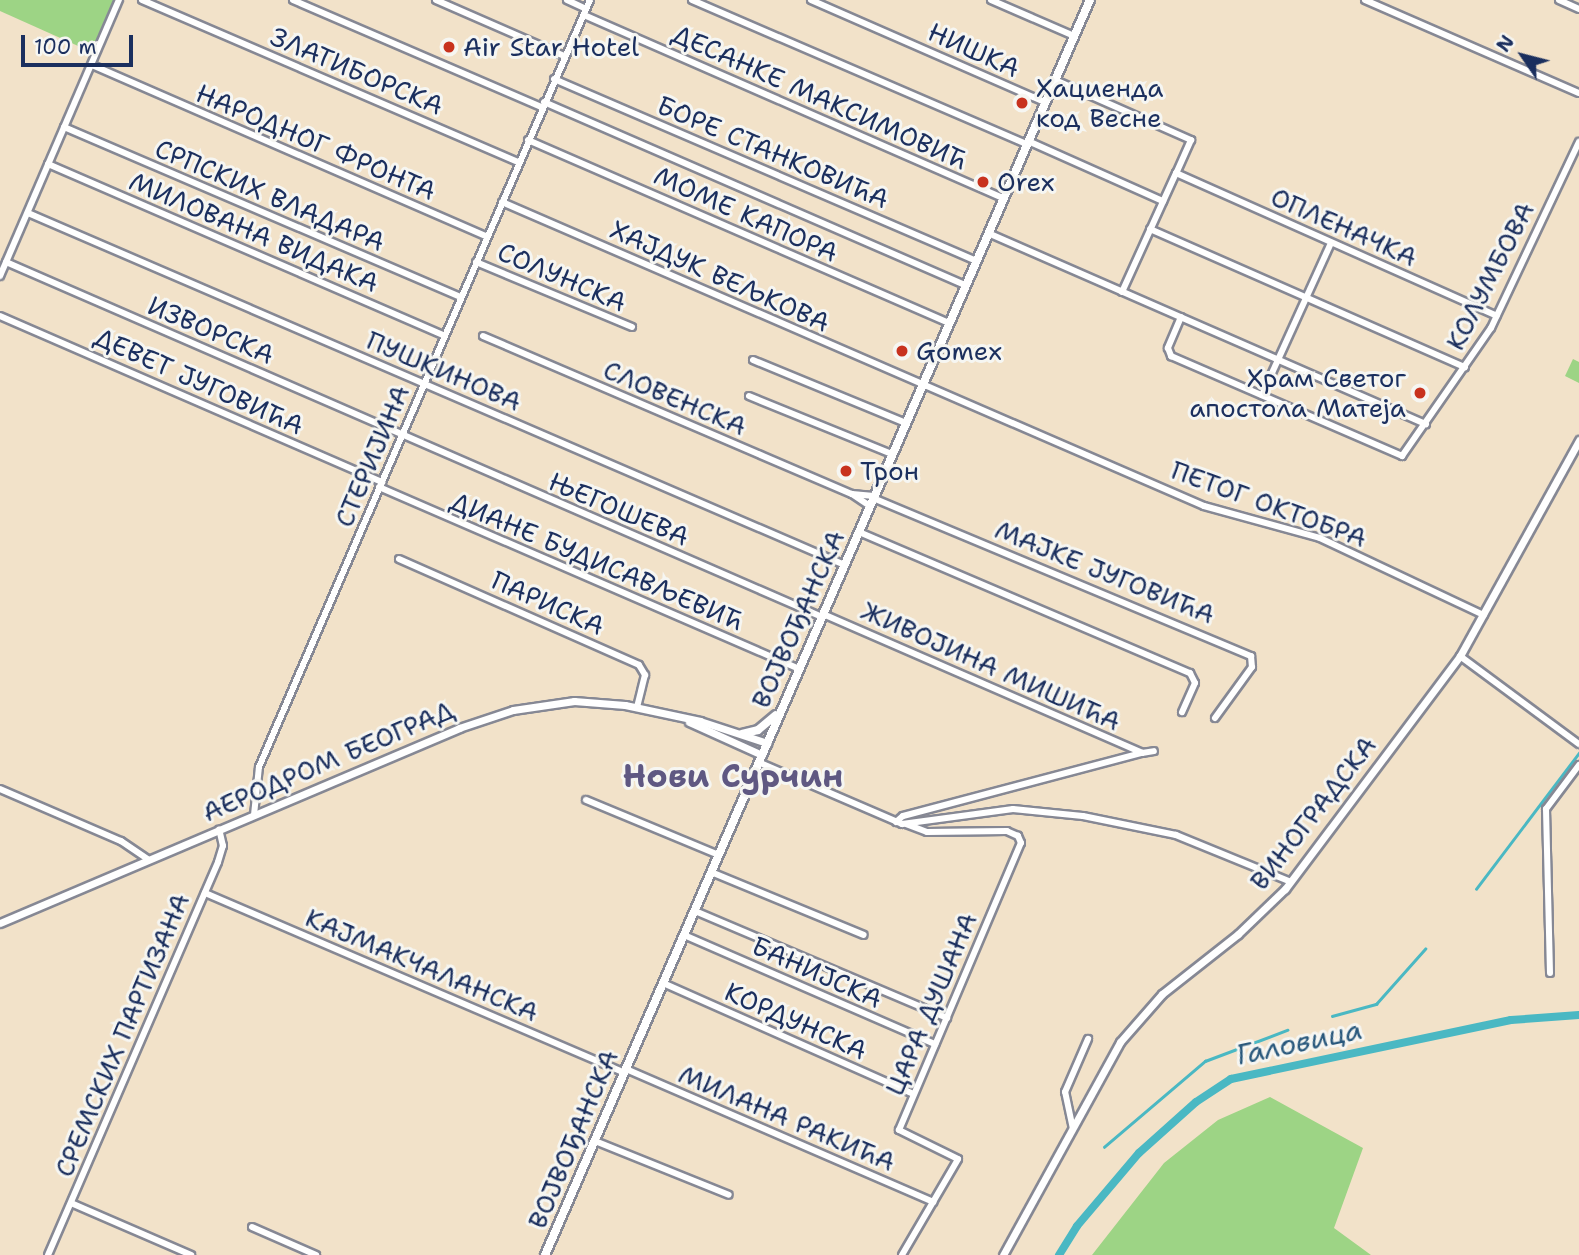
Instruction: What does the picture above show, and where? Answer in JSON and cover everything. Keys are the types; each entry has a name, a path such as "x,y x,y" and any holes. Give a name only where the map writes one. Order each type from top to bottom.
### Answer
{"main road":[{"name":"ВОЈВОЂАНСКА","path":"545,1255 1090,0"},
{"path":"742,734 758,730 781,710"}],"street":[{"path":"0,276 118,0"},
{"name":"ЗЛАТИБОРСКА","path":"142,0 519,162"},
{"path":"293,0 965,285"},
{"path":"436,0 565,56"},
{"name":"ДЕСАНКЕ МАКСИМОВИЋ","path":"566,0 585,12 1003,198"},
{"name":"СТЕРИЈИНА","path":"254,815 259,767 590,0"},
{"path":"692,0 1163,201"},
{"name":"НИШКА","path":"811,0 1045,102"},
{"path":"991,0 1074,36"},
{"path":"1365,0 1579,93"},
{"path":"1559,0 1579,9"},
{"name":"НАРОДНОГ ФРОНТА","path":"92,65 487,237"},
{"name":"БОРЕ СТАНКОВИЋА","path":"554,79 976,261"},
{"path":"1055,80 1191,140 1122,292"},
{"name":"СРПСКИХ ВЛАДАРА","path":"64,127 461,297"},
{"name":"МОМЕ КАПОРА","path":"528,140 949,323"},
{"name":"КОЛУМБОВА","path":"1262,394 1402,456 1465,367 1497,316 1579,142"},
{"name":"МИЛОВАНА ВИДАКА","path":"48,164 444,335"},
{"name":"ОПЛЕНАЧКА","path":"1176,173 1497,316"},
{"name":"ХАЈДУК ВЕЉКОВА","path":"502,201 923,384"},
{"name":"ПУШКИНОВА","path":"28,214 845,565"},
{"path":"1150,229 1465,367"},
{"path":"988,233 1426,424"},
{"path":"1181,317 1169,355 1262,394 1331,243"},
{"name":"ИЗВОРСКА","path":"6,262 402,434"},
{"name":"СОЛУНСКА","path":"476,262 632,327"},
{"name":"ДЕВЕТ ЈУГОВИЋА","path":"0,316 381,484"},
{"name":"СЛОВЕНСКА","path":"483,336 852,494 873,500"},
{"path":"752,360 906,423"},
{"name":"ПЕТОГ ОКТОБРА","path":"923,384 1204,506 1320,538 1484,615"},
{"path":"748,396 892,454"},
{"name":"ЊЕГОШЕВА","path":"402,434 823,616"},
{"name":"ВИНОГРАДСКА","path":"1003,1255 1073,1129 1107,1061 1141,1017 1238,934 1291,882 1460,656 1579,440"},
{"name":"ДИАНЕ БУДИСАВЉЕВИЋ","path":"381,484 799,669"},
{"name":"СЛОВЕНСКА","path":"852,494 873,500"},
{"name":"МАЈКЕ ЈУГОВИЋА","path":"873,500 1251,656 1252,667 1215,718"},
{"path":"859,532 1190,673 1195,683 1182,712"},
{"name":"ПАРИСКА","path":"399,559 639,665 645,675 637,706"},
{"name":"ЖИВОЈИНА МИШИЋА","path":"823,616 1142,753"},
{"path":"1460,656 1579,744"},
{"name":"АЕРОДРОМ БЕОГРАД","path":"0,923 492,716 574,702 637,706 767,743"},
{"name":"АЕРОДРОМ БЕОГРАД","path":"685,719 760,759"},
{"name":"ЖИВОЈИНА МИШИЋА","path":"896,822 903,816 1154,751"},
{"path":"760,759 896,822 906,824 1013,809 1083,816 1176,835 1291,882"},
{"path":"1550,972 1546,809 1579,765"},
{"path":"0,789 121,841 148,859"},
{"path":"586,800 719,855"},
{"name":"ЦАРА ДУШАНА","path":"902,1255 958,1158 899,1131 1020,839 1007,831 927,832 906,824"},
{"name":"СРЕМСКИХ ПАРТИЗАНА","path":"48,1255 205,893 221,853 219,829"},
{"path":"711,872 864,936"},
{"name":"КАЈМАКЧАЛАНСКА","path":"205,893 625,1071"},
{"path":"695,911 947,1018"},
{"name":"БАНИЈСКА","path":"684,935 935,1044"},
{"name":"КОРДУНСКА","path":"663,983 914,1094"},
{"path":"1073,1129 1065,1092 1088,1039"},
{"name":"МИЛАНА РАКИЋА","path":"625,1071 933,1202"},
{"path":"595,1141 729,1195"},
{"path":"71,1203 191,1255"},
{"path":"252,1227 316,1255"}],"green space":[{"path":"0,0 114,0 96,54 0,11"},
{"path":"1573,359 1579,362 1579,383 1565,376"},
{"path":"1270,1097 1363,1148 1334,1228 1371,1255 1092,1255 1164,1163 1218,1120"}],"waterway":[{"path":"1476,889 1579,753"},
{"path":"1332,1016 1376,1004 1425,949"},
{"name":"Галовица","path":"1059,1255 1077,1226 1139,1153 1196,1102 1231,1079 1511,1020 1579,1015"},
{"path":"1104,1147 1205,1061 1287,1030"}],"place":[{"name":"Air Star Hotel","path":"449,47"},
{"name":"Хациенда код Весне","path":"1022,103"},
{"name":"Orex","path":"983,182"},
{"name":"Gomex","path":"902,351"},
{"name":"Храм Светог апостола Матеја","path":"1420,393"},
{"name":"Трон","path":"846,471"}],"district":[{"name":"Нови Сурчин","path":"733,776"}]}
